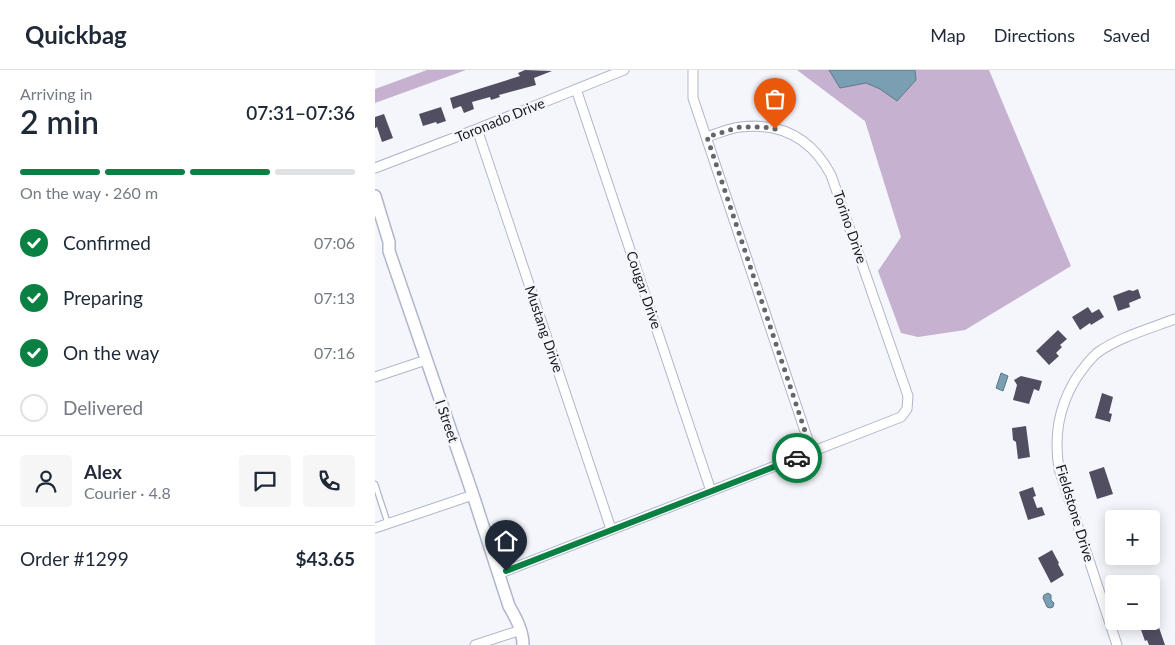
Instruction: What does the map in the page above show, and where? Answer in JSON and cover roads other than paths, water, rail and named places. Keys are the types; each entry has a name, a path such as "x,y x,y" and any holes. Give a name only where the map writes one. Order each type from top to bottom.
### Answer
{"street":[{"name":"Toronado Drive","path":"375,168 624,70"},
{"path":"498,574 812,452 693,98 693,70"},
{"name":"Cougar Drive","path":"576,89 711,491"},
{"name":"Torino Drive","path":"707,137 740,127 764,127 786,131 807,143 825,162 908,396 907,409 901,417 812,452"},
{"name":"Mustang Drive","path":"477,129 611,529"},
{"name":"I Street","path":"375,196 380,229 389,242 389,251 509,606 521,630 523,645"},
{"name":"Fieldstone Drive","path":"1117,645 1059,469 1057,454 1059,420 1068,393 1082,370 1097,354 1116,342 1175,319"},
{"path":"375,377 426,360"},
{"path":"375,528 473,495"},
{"path":"475,645 521,630"}],"lane":[{"path":"375,484 388,524"}],"water":[{"path":"829,70 915,70 916,80 897,101 880,89 866,83 840,88"},
{"path":"1001,373 1008,376 1003,391 996,388"},
{"path":"1048,593 1051,595 1051,600 1054,603 1053,607 1050,608 1047,607 1043,598"}]}
